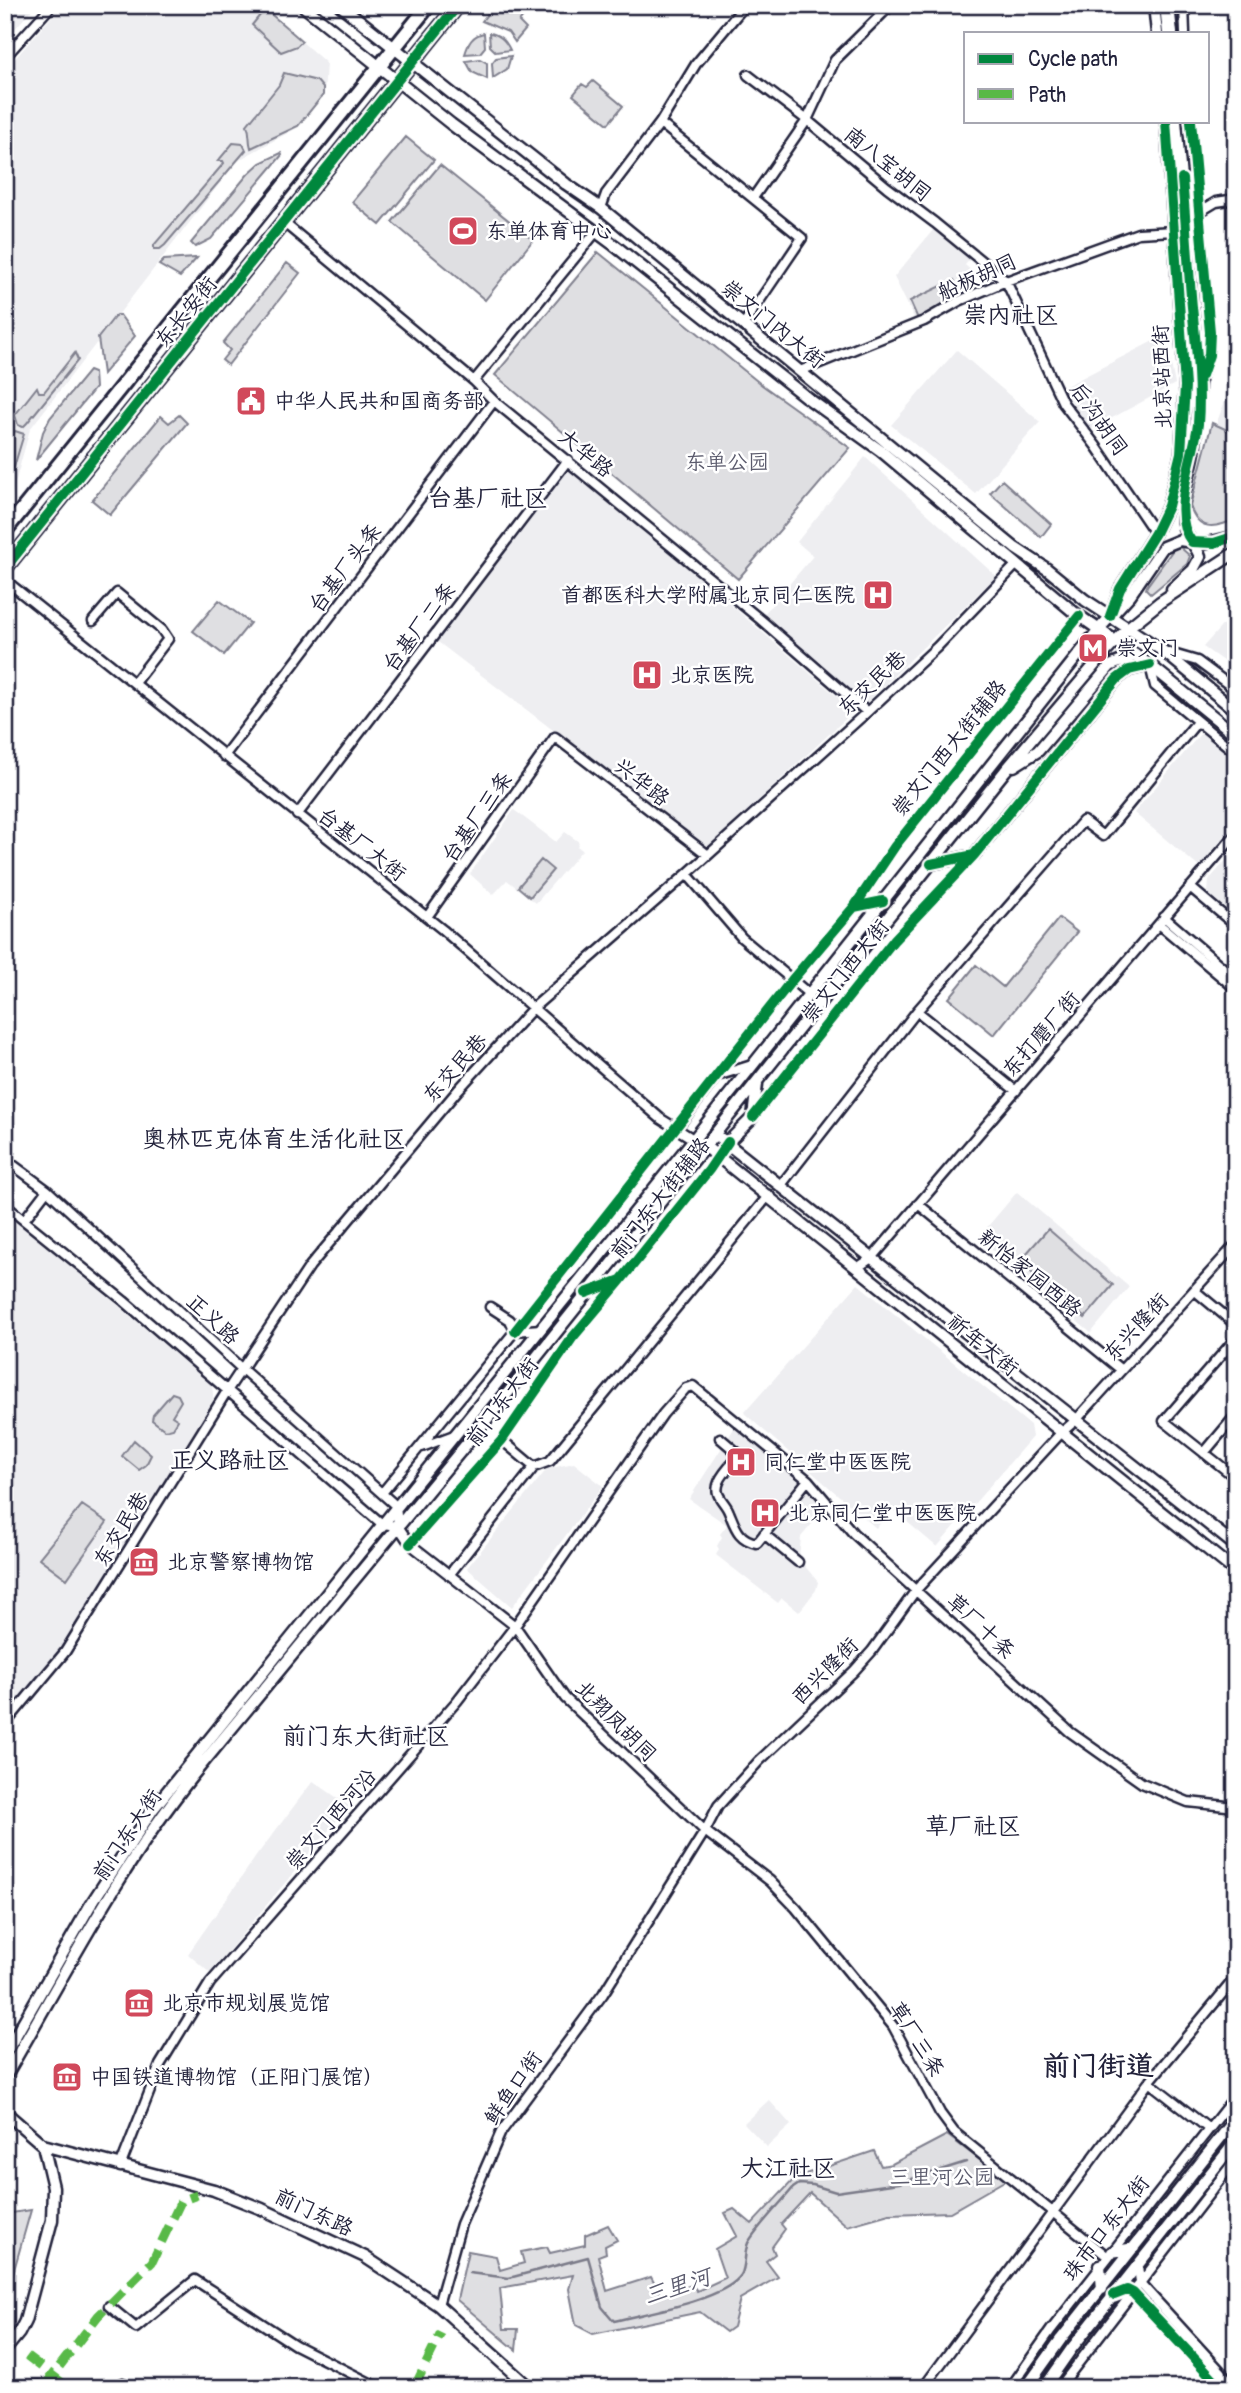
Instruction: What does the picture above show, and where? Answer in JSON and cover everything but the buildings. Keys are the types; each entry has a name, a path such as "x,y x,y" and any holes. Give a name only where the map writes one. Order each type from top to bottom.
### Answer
{"highway":[{"name":"东长安街","path":"5,531 429,5"},
{"name":"东长安街","path":"5,568 458,5"}],"main road":[{"name":"崇文门内大街","path":"302,5 806,397 881,451 1074,613 1136,654 1236,735"},
{"name":"崇文门内大街","path":"340,5 566,184 601,208 1015,548 1047,569 1085,600 1163,651 1236,711"},
{"path":"1154,5 1157,32"},
{"path":"1165,5 1170,32"},
{"name":"北京站西街","path":"1110,616 1120,589 1155,533 1168,506 1177,475 1184,424 1185,386 1166,122"},
{"name":"北京站西街","path":"1160,602 1198,564 1200,557 1186,534 1182,520 1184,491 1198,423 1199,385 1176,122"},
{"path":"1110,616 1130,595 1163,547 1175,541 1214,543 1236,536"},
{"path":"1160,602 1236,552"},
{"name":"崇文门西大街","path":"706,1147 1005,771 1116,640 1160,602"},
{"name":"崇文门西大街","path":"694,1139 1110,616"},
{"path":"1005,771 1038,751 1110,666 1136,654"},
{"path":"931,864 974,855 1117,679 1129,670 1150,665"},
{"path":"728,1142 753,1117 757,1082"},
{"name":"祈年大街","path":"715,1134 1236,1546"},
{"name":"前门东大街","path":"5,2053 135,1833 694,1139"},
{"name":"祈年大街","path":"706,1147 1236,1572"},
{"name":"前门东大街","path":"5,2077 108,1896 162,1814 483,1424 706,1147"},
{"path":"5,2112 43,2145 53,2186 52,2220 25,2321 5,2350"},
{"name":"珠市口东大街","path":"1026,2388 1236,2118"},
{"path":"1044,2388 1236,2141"},
{"name":"前门东路","path":"43,2145 214,2190 365,2258 438,2305 530,2388"},
{"path":"1110,2255 1133,2248"},
{"path":"1100,2266 1102,2289"}],"street":[{"path":"5,57 52,5"},
{"path":"601,208 606,194 660,123 696,64 745,5"},
{"path":"753,198 807,120 835,60 891,5"},
{"path":"1170,5 1170,32"},
{"path":"1184,5 1185,32"},
{"name":"南八宝胡同","path":"748,75 1006,281"},
{"path":"1191,122 1210,332 1209,355 1199,385"},
{"path":"660,123 803,238 743,325"},
{"path":"1186,220 1216,202 1236,199"},
{"name":"大华路","path":"283,222 474,381 494,401 761,620 867,712"},
{"name":"船板胡同","path":"800,371 924,321 959,301 1006,281 1138,233 1174,231"},
{"path":"474,381 596,232"},
{"name":"后沟胡同","path":"1006,281 1063,403 1155,533"},
{"name":"台基厂头条","path":"224,756 494,401"},
{"name":"台基厂二条","path":"297,815 568,460"},
{"name":"东交民巷","path":"5,1724 65,1652 227,1391 310,1266 458,1090 533,1008 867,712 937,647 1016,565"},
{"name":"台基厂大街","path":"5,580 427,918 661,1119 706,1147"},
{"path":"93,621 117,593 162,630 168,639 134,683"},
{"path":"1163,651 1197,660 1236,690"},
{"path":"1150,665 1155,685 1236,754"},
{"path":"781,1185 917,1011 1083,821 1103,836 1196,722"},
{"name":"兴华路","path":"555,737 708,855"},
{"name":"台基厂三条","path":"427,918 555,737"},
{"name":"东打磨厂街","path":"857,1268 873,1258 1236,834"},
{"path":"687,874 742,938 808,994"},
{"path":"1190,887 1236,926"},
{"path":"676,1129 792,980 854,907 883,901"},
{"path":"1161,921 1236,979"},
{"path":"1161,921 1236,989"},
{"path":"917,1011 1016,1091"},
{"path":"717,1076 752,1065"},
{"path":"694,1139 715,1134"},
{"name":"前门东大街辅路","path":"586,1293 621,1280 709,1170 728,1142"},
{"name":"正义路","path":"5,1159 47,1190 396,1506"},
{"path":"24,1220 47,1190"},
{"path":"450,1575 534,1467 550,1461 561,1449 769,1195"},
{"name":"新怡家园西路","path":"918,1204 1120,1369"},
{"name":"正义路","path":"5,1205 124,1301 382,1524"},
{"name":"东兴隆街","path":"1061,1433 1076,1420 1236,1244"},
{"path":"1194,1290 1236,1325"},
{"path":"490,1307 510,1320 516,1331"},
{"path":"382,1493 516,1331 541,1329"},
{"path":"1236,1338 1164,1421 1236,1479"},
{"name":"崇文门西河沿","path":"120,2167 160,2065 210,1983 457,1701 515,1626 663,1414 686,1388 693,1385 733,1418"},
{"path":"1203,1453 1236,1415"},
{"name":"草厂十条","path":"733,1418 808,1480 853,1533 1070,1732 1142,1783 1188,1802 1236,1807"},
{"name":"西兴隆街","path":"633,1947 718,1806 759,1761 854,1671 872,1651 916,1590 1061,1433"},
{"path":"422,1447 454,1435"},
{"path":"720,1438 740,1455 718,1483 720,1500 728,1509 736,1530 747,1541 757,1543 808,1480"},
{"path":"502,1440 534,1467"},
{"path":"382,1524 398,1526 396,1506"},
{"name":"北翔凤胡同","path":"398,1526 410,1544 515,1626 565,1698 705,1830"},
{"path":"764,1534 798,1562"},
{"name":"草厂三条","path":"705,1830 770,1881 796,1908 892,2026 940,2113 954,2132 1052,2212 1110,2255"},
{"name":"鲜鱼口街","path":"438,2305 461,2224 501,2132 588,2016 633,1947"},
{"path":"923,2388 1149,2082 1236,1977"},
{"path":"1149,2082 1209,2129"},
{"name":"珠市口东大街","path":"1010,2388 1100,2266 1236,2095"},
{"path":"1059,2388 1236,2159"},
{"path":"1138,2265 1140,2283 1236,2388"},
{"path":"109,2306 136,2328 195,2280 295,2346 380,2388"},
{"path":"1114,2295 1127,2290 1133,2293 1222,2388"}],"shaded area":[{"path":"5,5 36,5 5,40"},
{"path":"62,5 260,5 326,63 324,95 293,130 237,161 30,429 11,498 5,508 5,70"},
{"path":"934,229 971,258 965,265 974,273 968,279 973,293 916,322 894,277"},
{"path":"1165,335 1175,384 1088,431 1064,387"},
{"path":"957,350 1040,422 976,494 891,425"},
{"path":"1236,373 1236,434 1218,426 1218,419"},
{"name":"首都医科大学附属北京同仁医院","path":"865,457 996,576 866,703 764,614 813,556 797,542"},
{"name":"北京医院","path":"569,466 854,711 707,848 434,639"},
{"path":"1236,610 1236,670 1203,647"},
{"path":"1201,733 1236,761 1236,822 1199,867 1134,813"},
{"path":"514,810 556,842 565,832 579,842 577,846 582,850 536,903 507,880 493,895 470,874"},
{"path":"1236,849 1236,916 1208,893 1209,880"},
{"path":"1017,1192 1129,1287 1091,1333 978,1238"},
{"path":"5,1213 212,1386 213,1400 62,1649 5,1716"},
{"path":"858,1284 1030,1425 1032,1437 937,1547 893,1510 876,1528 744,1413"},
{"name":"北京同仁堂中医医院","path":"735,1427 827,1506 801,1537 799,1559 818,1582 816,1590 799,1612 782,1598 778,1603 716,1555 722,1537 720,1534 727,1525 689,1499"},
{"path":"574,1463 603,1486 512,1607 467,1568 547,1469"},
{"path":"313,1781 349,1806 210,1973 188,1954"},
{"path":"769,2100 791,2125 767,2147 744,2123"}],"green space":[{"path":"494,5 533,5 519,22 526,29 515,42 508,32 482,21"},
{"path":"265,9 302,41 297,46 281,52 252,25"},
{"path":"484,33 485,47 480,53 465,54 471,40"},
{"path":"489,33 502,38 510,50 496,52 490,46"},
{"path":"511,56 507,69 493,78 492,63 496,58"},
{"path":"480,59 487,63 487,79 472,72 466,61"},
{"path":"284,73 317,81 323,88 323,95 298,126 251,148 247,125 279,85"},
{"path":"593,81 623,106 608,124 573,95 582,84 587,87"},
{"path":"406,137 434,160 380,225 352,202"},
{"path":"233,143 243,144 246,150 165,245 154,249 154,245 224,163 218,161"},
{"path":"281,153 211,239 195,247 191,243 248,174 260,163"},
{"name":"东单体育中心","path":"440,165 533,240 485,300 392,222"},
{"name":"东单公园","path":"598,252 762,385 850,448 738,579 495,375"},
{"path":"197,258 180,277 159,265 164,260"},
{"path":"287,263 300,273 228,365 222,360 230,350 223,343"},
{"path":"954,280 963,298 918,319 910,301"},
{"path":"116,315 120,315 135,336 103,374 98,338"},
{"path":"75,353 78,360 27,423 23,427 18,425 15,415 37,387 39,392 44,392"},
{"path":"89,371 94,373 95,388 36,460 43,432 50,418"},
{"path":"179,415 187,423 110,515 92,500 161,416 169,423"},
{"path":"1212,423 1236,434 1236,519 1221,525 1208,526 1197,520 1190,506"},
{"path":"15,431 24,434 14,467 5,478 5,435"},
{"path":"1002,480 1051,524 1041,537 990,493"},
{"path":"1175,547 1180,547 1190,556 1187,564 1151,594 1146,589 1147,586"},
{"path":"219,600 250,623 224,655 193,631"},
{"path":"541,860 553,870 530,897 518,887"},
{"path":"1059,918 1077,932 994,1035 949,998 976,965 1003,987"},
{"path":"1048,1229 1113,1285 1085,1318 1019,1262"},
{"path":"172,1393 178,1395 181,1401 172,1416 178,1420 173,1428 165,1430 152,1420 153,1415"},
{"path":"134,1440 151,1455 146,1465 139,1470 122,1456"},
{"path":"82,1505 107,1522 67,1579 39,1558"},
{"name":"三里河公园","path":"947,2135 1006,2180 950,2212 889,2214 847,2226 810,2193 781,2224 785,2229 772,2247 775,2254 766,2261 778,2277 740,2299 733,2327 726,2332 700,2312 593,2334 576,2325 569,2289 573,2275 500,2288 504,2329 518,2329 516,2350 457,2300 468,2251 496,2256 500,2270 524,2263 521,2252 547,2247 550,2253 585,2245 585,2235 608,2225 617,2240 605,2246 606,2253 598,2256 607,2291 651,2277 661,2296 692,2285 697,2291 725,2278 715,2249 737,2236 725,2213 734,2209 752,2224 796,2177 874,2151 881,2166 892,2164"},
{"path":"31,2210 12,2277 5,2292 5,2214"}],"waterway":[{"name":"三里河","path":"469,2273 509,2278 588,2257 602,2307 614,2321 701,2299 732,2284 743,2272 747,2247 752,2236 799,2184 836,2192 899,2183 966,2162"}],"tram line":[{"path":"9,2384 44,2380 64,2388"}],"railway":[{"path":"1230,430 1236,413"}],"marked path":[{"path":"43,2388 98,2316 152,2262 181,2201 197,2195"},
{"path":"414,2388 441,2333"},
{"path":"27,2356 69,2388"}],"cycle path":[{"path":"5,568 458,5"},
{"path":"1110,616 1120,589 1155,533 1168,506 1181,453 1185,386 1166,122"},
{"path":"1191,122 1210,332 1209,355 1202,375"},
{"path":"1182,179 1199,395 1198,424 1185,485 1183,517 1185,530 1192,542 1214,543 1236,536"},
{"name":"崇文门西大街辅路","path":"854,907 895,846 1079,616"},
{"path":"931,864 974,855 1117,679 1129,670 1150,665"},
{"path":"753,1117 894,940 974,855"},
{"path":"515,1331 792,980 854,907 883,901"},
{"path":"586,1293 621,1280 709,1170 728,1142"},
{"path":"410,1544 502,1440 573,1337 621,1280"},
{"path":"1114,2295 1127,2290 1133,2293 1222,2388"}],"place":[{"name":"东单体育中心","path":"463,231"},
{"name":"中华人民共和国商务部","path":"251,401"},
{"name":"首都医科大学附属北京同仁医院","path":"878,595"},
{"name":"崇文门","path":"1093,648"},
{"name":"北京医院","path":"647,675"},
{"name":"同仁堂中医医院","path":"741,1462"},
{"name":"北京同仁堂中医医院","path":"765,1513"},
{"name":"北京警察博物馆","path":"144,1562"},
{"name":"北京市规划展览馆","path":"139,2003"},
{"name":"中国铁道博物馆（正阳门展馆）","path":"67,2077"}],"district":[{"name":"崇内社区","path":"1011,315"},
{"name":"台基厂社区","path":"488,498"},
{"name":"奥林匹克体育生活化社区","path":"274,1139"},
{"name":"正义路社区","path":"230,1460"},
{"name":"前门东大街社区","path":"366,1736"},
{"name":"草厂社区","path":"973,1826"},
{"name":"前门街道","path":"1098,2065"},
{"name":"大江社区","path":"788,2168"}]}
